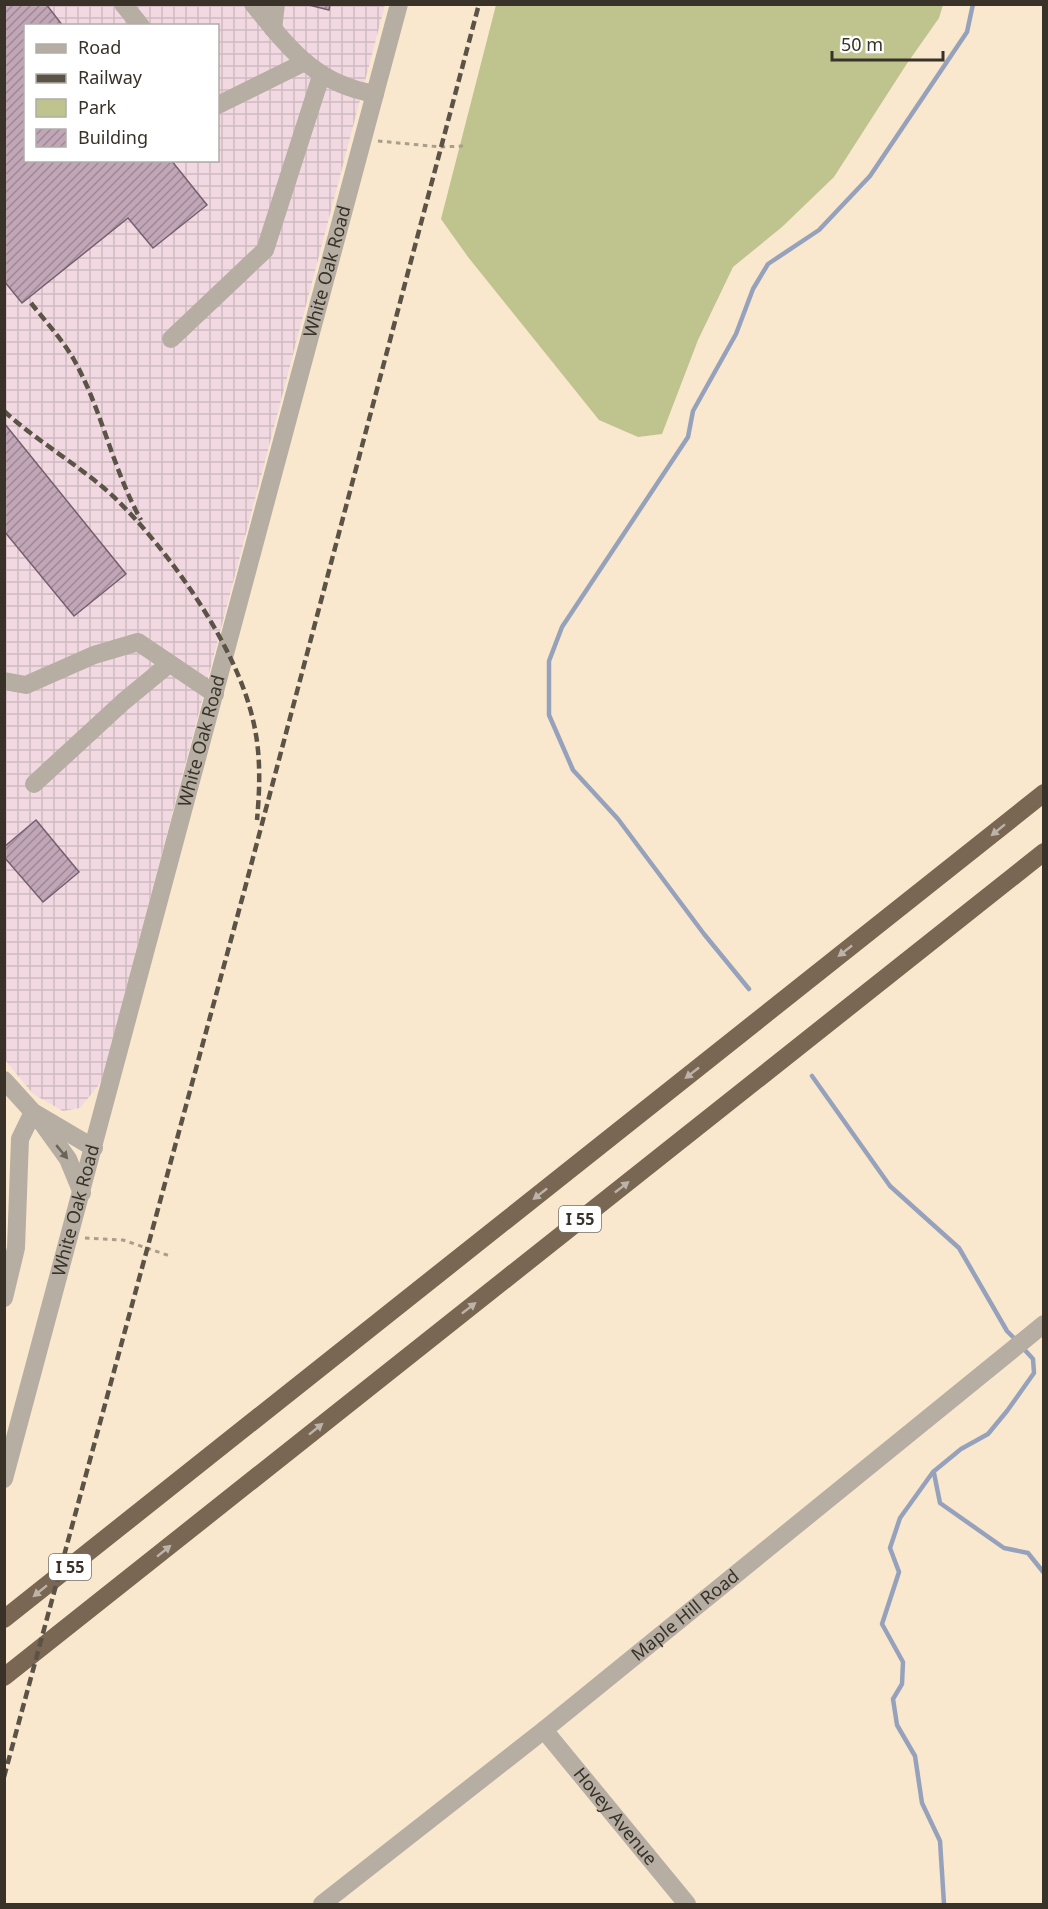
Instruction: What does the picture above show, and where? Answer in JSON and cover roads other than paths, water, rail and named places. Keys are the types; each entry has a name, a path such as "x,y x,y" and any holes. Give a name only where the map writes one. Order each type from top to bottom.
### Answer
{"highway":[{"name":"I 55","path":"4,1619 1044,794"},
{"name":"I 55","path":"4,1677 1044,852"}],"street":[{"path":"123,4 139,24"},
{"path":"253,4 273,29 321,76 338,85 375,94"},
{"path":"273,29 276,4"},
{"name":"White Oak Road","path":"4,1479 399,4"},
{"path":"219,105 305,62"},
{"path":"171,339 265,250 321,76"},
{"path":"4,681 26,685 94,656 138,642 215,694"},
{"path":"34,784 123,702 169,664"},
{"path":"4,1080 35,1113 68,1159 82,1193"},
{"path":"35,1113 94,1148"},
{"path":"4,1298 16,1248 20,1139 35,1113"},
{"name":"Maple Hill Road","path":"322,1905 544,1731 1044,1324"},
{"name":"Hovey Avenue","path":"544,1731 687,1905"}],"waterway":[{"path":"749,989 704,934 618,819 573,770 549,715 549,661 562,627 688,437 693,411 736,334 753,289 768,264 819,230 870,176 967,32 973,4"},
{"path":"812,1076 890,1186 959,1248 1007,1331 1016,1340"},
{"path":"944,1904 940,1841 922,1803 915,1756 897,1725 893,1699 902,1684 903,1662 882,1624 899,1572 890,1548 900,1518 933,1472 961,1449 988,1434 1034,1373 1033,1359 1023,1348"},
{"path":"934,1473 940,1503 1004,1548 1028,1553 1044,1573"}],"railway":[{"path":"4,1777 245,888 479,4"},
{"path":"31,303 73,358 83,377 122,480 141,520"},
{"path":"4,411 115,498 157,545 198,601 232,661 253,720 259,770 257,820"}]}
